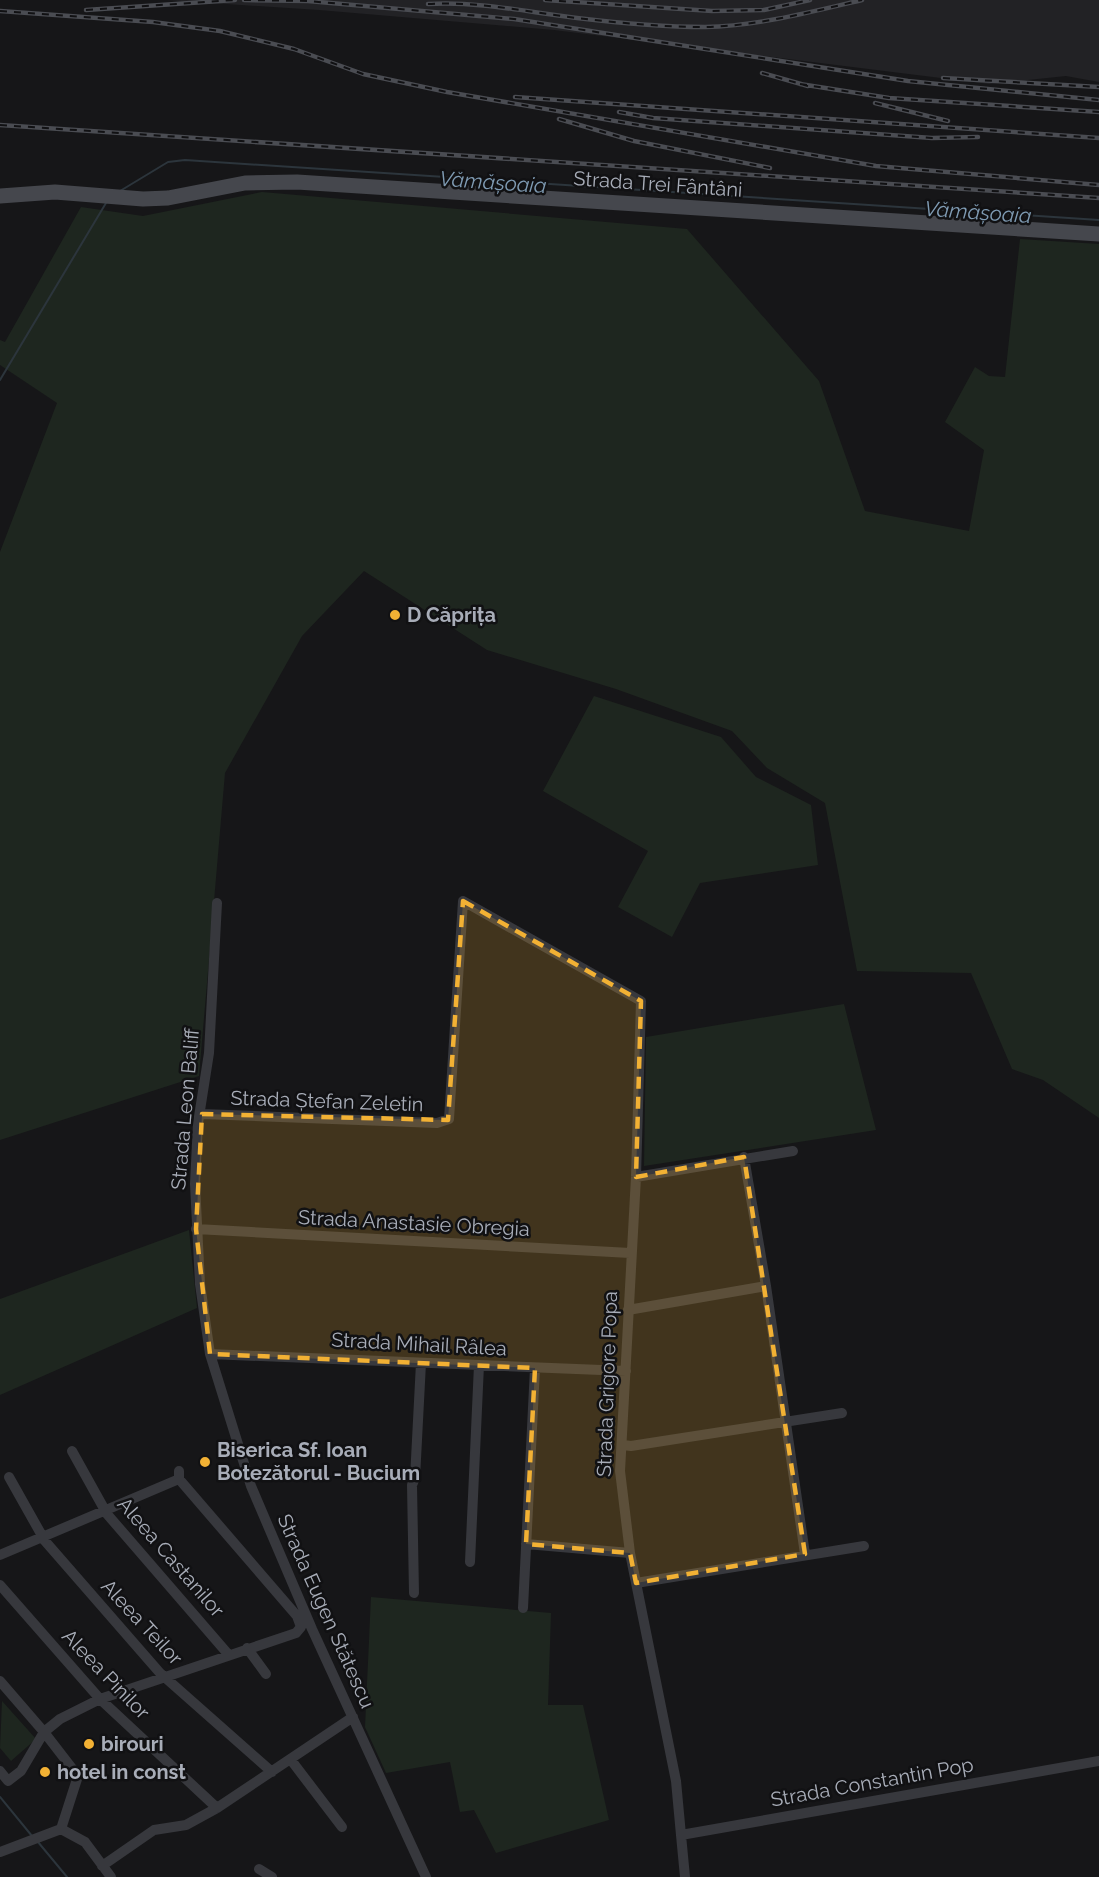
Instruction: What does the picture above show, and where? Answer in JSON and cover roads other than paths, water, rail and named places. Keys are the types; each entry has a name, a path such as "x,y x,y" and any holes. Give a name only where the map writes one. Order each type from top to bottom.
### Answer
{"main road":[{"name":"Strada Trei Fântâni","path":"0,195 55,192 168,198 245,183 297,182 1099,234"}],"street":[{"name":"Strada Ștefan Zeletin","path":"202,1114 437,1123 448,1119 452,1105 463,901 542,948 641,1000"},
{"name":"Strada Leon Baliff","path":"210,1354 196,1229 196,1150 209,1053 217,903"},
{"name":"Strada Grigore Popa","path":"641,1000 636,1177 630,1253 621,1492 630,1553 676,1781 681,1835"},
{"path":"636,1177 744,1157 793,1151"},
{"path":"744,1157 766,1286 805,1554"},
{"name":"Strada Anastasie Obregia","path":"196,1229 630,1253"},
{"path":"628,1310 766,1286"},
{"name":"Strada Mihail Râlea","path":"210,1354 626,1371"},
{"name":"Strada Eugen Stătescu","path":"210,1354 251,1486 312,1629 426,1877"},
{"path":"414,1593 412,1485 415,1478 421,1363"},
{"path":"470,1562 479,1365"},
{"path":"523,1608 535,1368"},
{"path":"623,1445 632,1446 842,1413"},
{"name":"Aleea Castanilor","path":"72,1451 105,1511 228,1654"},
{"path":"0,1555 105,1511 179,1475 297,1616 301,1627 296,1632 100,1699 60,1719 44,1732 21,1771 8,1781 0,1771"},
{"name":"Aleea Teilor","path":"9,1477 42,1538 165,1676 272,1772"},
{"path":"526,1544 630,1553"},
{"path":"636,1583 864,1546"},
{"name":"Aleea Pinilor","path":"0,1584 100,1699 217,1808"},
{"path":"247,1648 266,1674"},
{"path":"0,1681 78,1776 61,1829 0,1852"},
{"path":"102,1866 154,1830 186,1825 217,1808 353,1717"},
{"path":"291,1760 342,1827"},
{"name":"Strada Constantin Pop","path":"681,1835 1099,1761"},
{"path":"61,1829 85,1842 111,1877"},
{"path":"681,1835 682,1866 685,1877"},
{"path":"259,1869 272,1877"}],"waterway":[{"name":"Vămășoaia","path":"120,191 168,162 185,160 1099,220"},
{"name":"Vămășoaia","path":"0,380 106,203"},
{"name":"Vămășoaia","path":"0,1797 32,1836"},
{"name":"Vămășoaia","path":"38,1842 67,1877"}],"railway":[{"path":"86,10 235,0"},
{"path":"244,0 308,1 514,19 908,81 1099,100"},
{"path":"545,0 712,11 764,10 810,0"},
{"path":"428,4 484,6 609,22 705,27 764,21 862,0"},
{"path":"0,11 153,22 220,31 294,49 363,74 447,92 876,166 1099,185"},
{"path":"762,73 808,86"},
{"path":"943,78 1099,87"},
{"path":"800,84 889,98 1099,112"},
{"path":"515,97 1099,138"},
{"path":"875,103 948,121"},
{"path":"619,112 653,118 932,138 978,137"},
{"path":"559,119 634,141 770,168"},
{"path":"0,125 1099,198"}],"place":[{"name":"D Căprița","path":"395,615"},
{"name":"Biserica Sf. Ioan Botezătorul - Bucium","path":"205,1462"},
{"name":"birouri","path":"89,1744"},
{"name":"hotel in const","path":"45,1772"}]}
